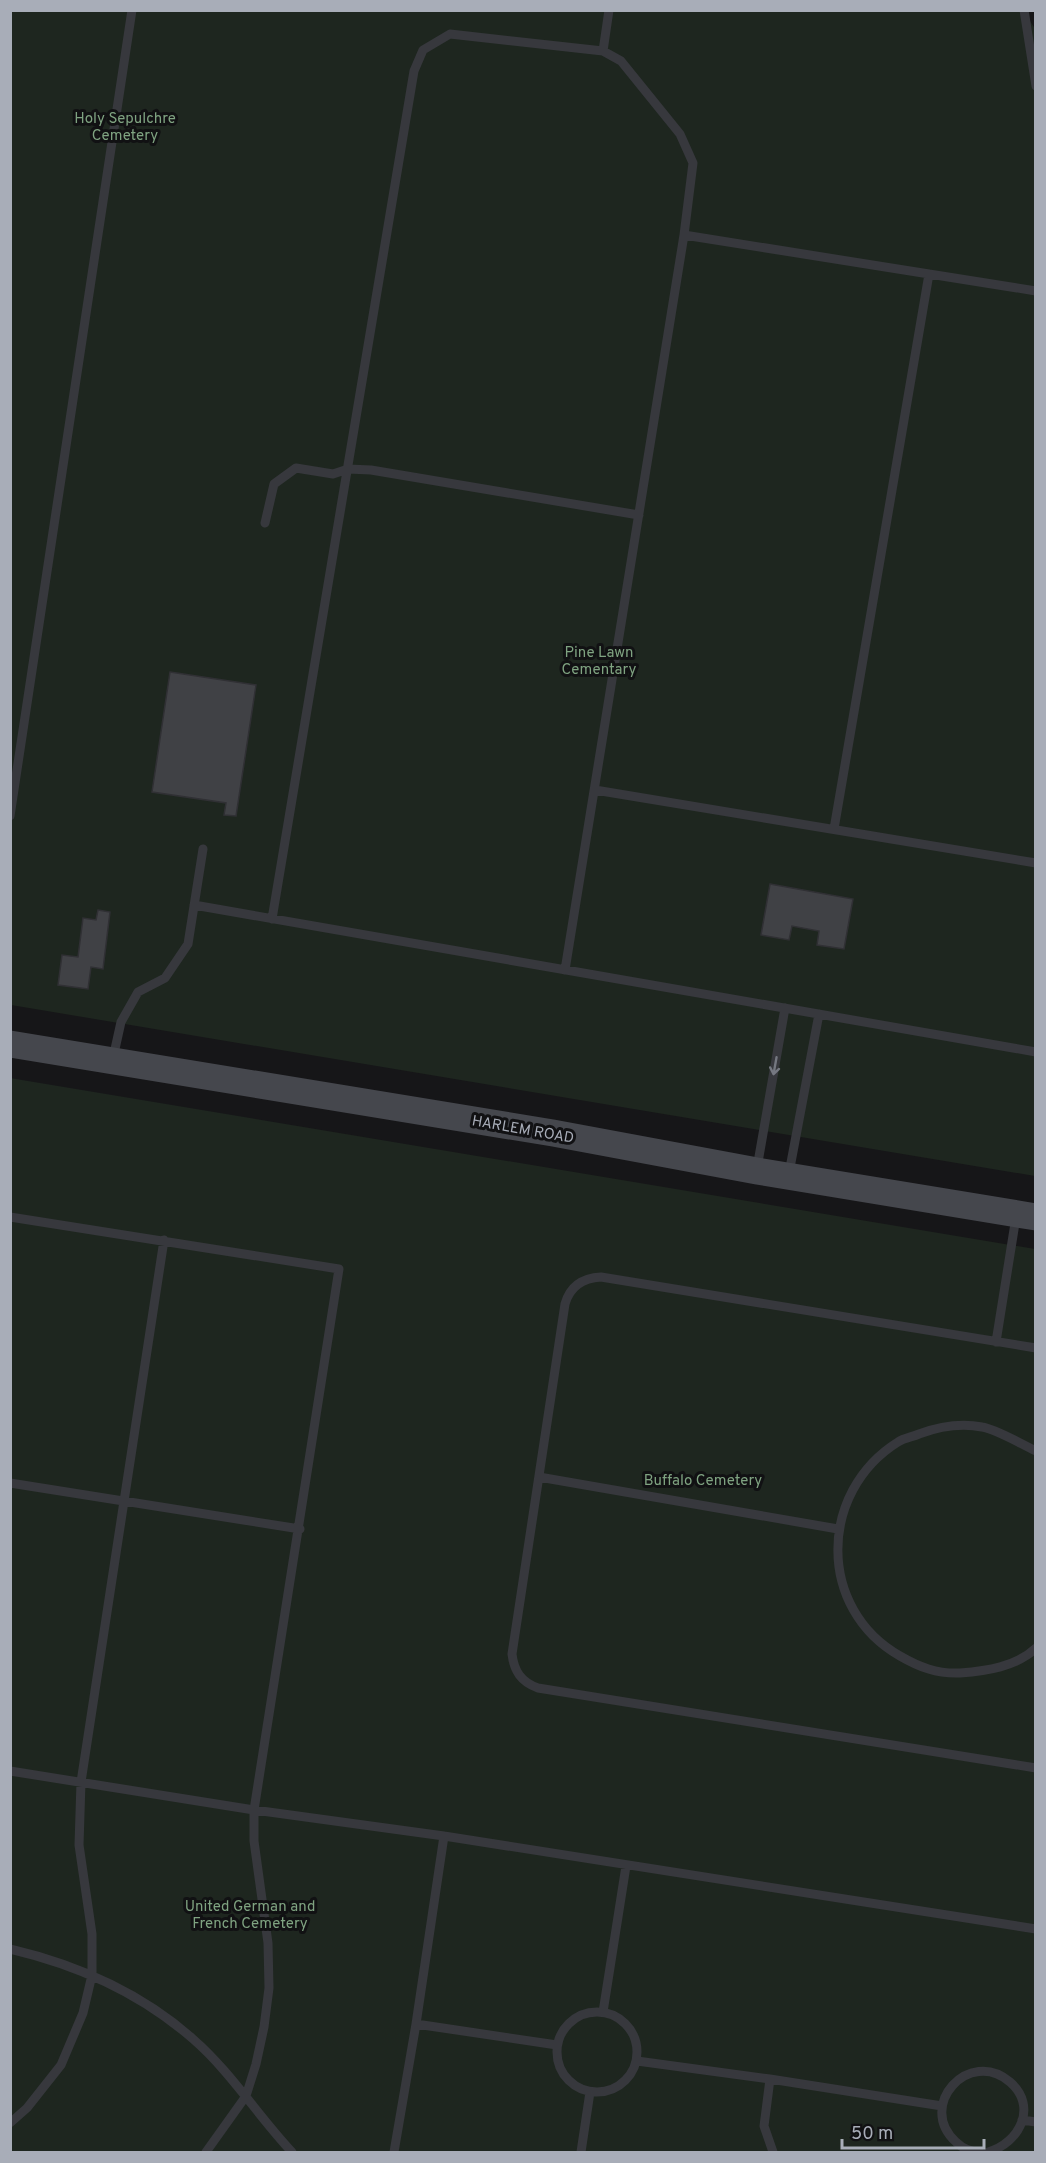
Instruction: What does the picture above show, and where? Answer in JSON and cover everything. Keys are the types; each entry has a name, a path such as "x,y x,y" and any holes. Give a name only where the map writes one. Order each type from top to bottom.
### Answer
{"main road":[{"name":"HARLEM ROAD","path":"10,1044 553,1133 757,1171 1026,1215"}],"lane":[{"path":"10,816 132,10"},
{"path":"603,51 609,10"},
{"path":"1024,10 1035,86"},
{"path":"272,919 414,71 423,50 450,34 603,51 621,61 680,134 693,163 684,235 565,970"},
{"path":"684,235 1035,291"},
{"path":"834,829 929,274"},
{"path":"265,524 273,484 296,468 333,474 348,469 371,470 639,515"},
{"path":"595,790 1035,863"},
{"path":"112,1061 121,1022 138,992 165,978 188,944 203,849"},
{"path":"194,905 1035,1052"},
{"path":"757,1171 785,1008"},
{"path":"789,1176 819,1014"},
{"path":"996,1342 1026,1215"},
{"path":"10,1217 339,1269 300,1529 254,1810 254,1841 268,1943 269,1988 256,2064 246,2096 206,2152"},
{"path":"10,2123 27,2108 61,2065 83,2013 92,1975 92,1934 79,1845 81,1782 164,1240"},
{"path":"1035,1348 613,1278 591,1277 580,1282 572,1289 565,1304 512,1654 513,1665 518,1675 531,1685 1035,1768"},
{"path":"1035,1451 982,1427 939,1427 899,1442 866,1469 844,1507 838,1529 838,1573 854,1613 882,1646 920,1668 946,1674 989,1671 1029,1654 1035,1648"},
{"path":"539,1477 838,1529"},
{"path":"10,1483 300,1529"},
{"path":"10,1770 254,1810 444,1836 1035,1929"},
{"path":"394,2152 444,1836"},
{"path":"603,2012 626,1866"},
{"path":"10,1949 48,1958 92,1975 138,1998 194,2039 246,2096 292,2152"},
{"path":"587,2012 603,2012 616,2016 634,2035 638,2048 637,2061 630,2075 620,2086 606,2092 590,2092 568,2081 557,2058 557,2045 562,2030 573,2019 587,2012"},
{"path":"416,2024 557,2045"},
{"path":"637,2061 942,2106"},
{"path":"980,2152 961,2147 949,2136 943,2122 942,2106 953,2083 970,2073 989,2072 1002,2076 1012,2084 1021,2101 1022,2120 1018,2132 1010,2142 1000,2149 988,2152"},
{"path":"770,2079 764,2127 773,2152"},
{"path":"581,2152 590,2092"},
{"path":"1022,2120 1035,2122"}],"green space":[{"name":"Pine Lawn Cementary","path":"12,11 1023,11 1036,30 1035,1176 11,1005"},
{"name":"United German and French Cemetery","path":"10,1078 1035,1249 1035,2152 11,2152"}],"building":[{"path":"170,672 256,685 236,816 224,815 226,803 152,792"},
{"path":"770,884 853,899 844,949 817,945 819,931 792,926 789,940 761,935"},
{"path":"98,910 110,912 103,969 91,967 88,989 58,985 62,955 78,957 83,918 96,920"}],"park label":[{"name":"Holy Sepulchre Cemetery","path":"125,126"},
{"name":"Buffalo Cemetery","path":"703,1480"}]}
